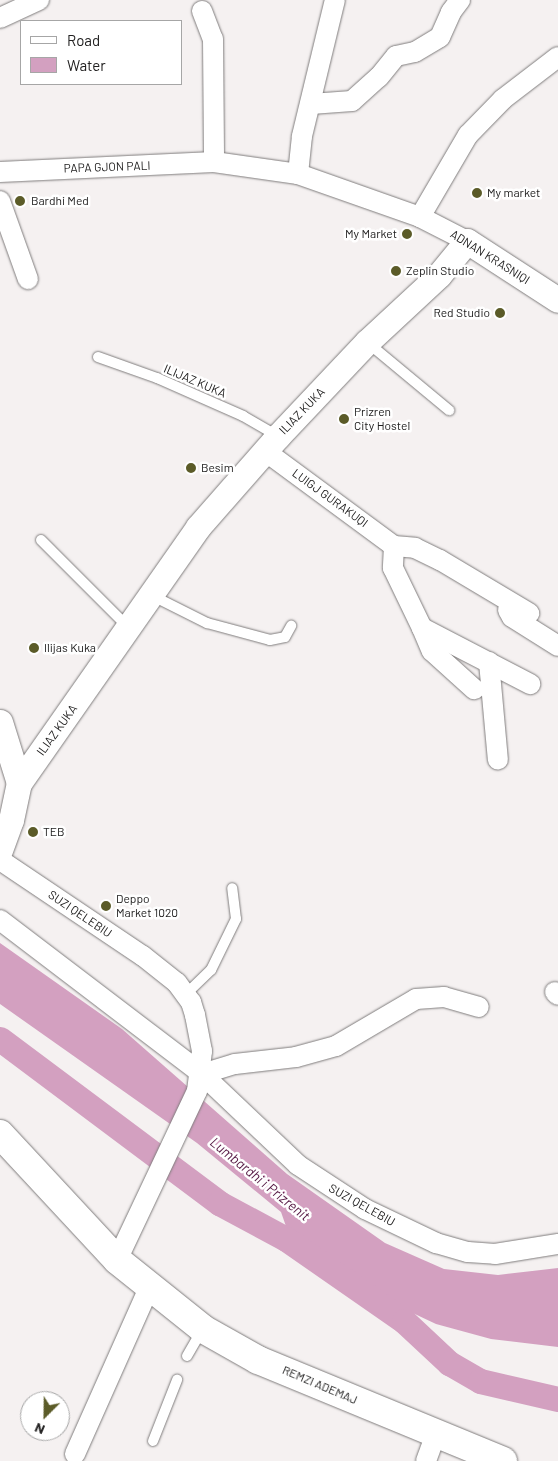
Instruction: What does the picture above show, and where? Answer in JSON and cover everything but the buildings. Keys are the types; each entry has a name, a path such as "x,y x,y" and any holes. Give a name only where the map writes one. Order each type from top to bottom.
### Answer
{"main road":[{"name":"REMZI ADEMAJ","path":"0,1134 117,1260 149,1288 202,1329 258,1360 503,1461"}],"street":[{"path":"0,18 39,0"},
{"path":"298,174 302,136 335,0"},
{"path":"311,104 352,101 379,76 396,56 415,52 440,37 451,12 460,0"},
{"path":"202,11 213,39 214,162"},
{"path":"420,217 468,135 503,99 558,56"},
{"name":"PAPA GJON PALI","path":"0,172 214,162 298,174"},
{"name":"ADNAN KRASNIQI","path":"298,174 420,217 468,241 558,300"},
{"path":"0,201 28,279"},
{"name":"ILIAZ KUKA","path":"0,850 11,820 18,783 129,628 198,527 271,444 367,342 439,275 468,241"},
{"name":"LUIGJ GURAKUQI","path":"271,444 394,546 415,548 440,560 507,602 529,613"},
{"path":"394,546 393,568 432,651 474,688"},
{"name":"LUIGJ GURAKUQI","path":"507,602 512,617 558,646"},
{"path":"422,628 530,684"},
{"path":"489,662 498,760"},
{"path":"0,722 18,783"},
{"name":"SUZI QELEBIU","path":"0,860 143,956 186,994 195,1015 201,1041 200,1083"},
{"name":"SUZI QELEBIU","path":"0,920 298,1165 365,1209 436,1243 468,1252 495,1254 558,1244"},
{"path":"117,1260 162,1169 200,1083 235,1064 296,1057 327,1049 416,1000 444,997 479,1007"},
{"path":"75,1454 149,1288"},
{"path":"426,1461 436,1434"}],"lane":[{"path":"367,342 449,410"},
{"name":"ILIJAZ KUKA","path":"98,357 157,378 243,416 271,444"},
{"path":"41,540 129,628"},
{"path":"151,595 207,623 270,640 285,637 291,626"},
{"path":"186,994 212,970 236,919 232,888"},
{"path":"187,1356 202,1329"},
{"path":"153,1441 177,1380"}],"water":[{"name":"Lumbardhi i Prizrenit","path":"0,943 122,1029 287,1174 385,1243 444,1269 498,1275 558,1268 558,1347 491,1339 436,1324 383,1299 289,1235 281,1212 197,1143 0,1004"}],"waterway":[{"path":"0,1039 219,1203 286,1239 404,1321 449,1363 480,1381 558,1399"}],"place":[{"name":"My market","path":"477,193"},
{"name":"Bardhi Med","path":"20,201"},
{"name":"My Market","path":"407,234"},
{"name":"Zeplin Studio","path":"396,271"},
{"name":"Red Studio","path":"500,313"},
{"name":"Prizren City Hostel","path":"344,419"},
{"name":"Besim","path":"191,468"},
{"name":"Ilijas Kuka","path":"34,648"},
{"name":"TEB","path":"33,832"},
{"name":"Deppo Market 1020","path":"106,906"}]}
